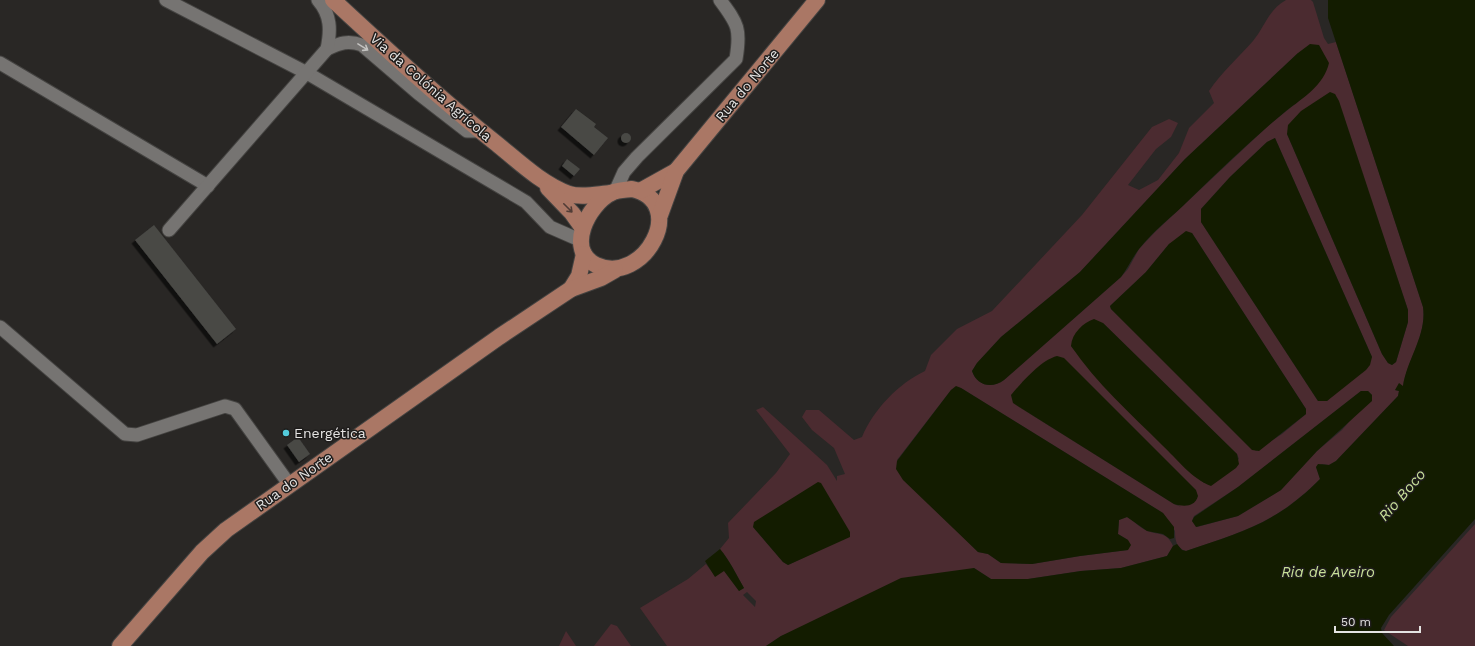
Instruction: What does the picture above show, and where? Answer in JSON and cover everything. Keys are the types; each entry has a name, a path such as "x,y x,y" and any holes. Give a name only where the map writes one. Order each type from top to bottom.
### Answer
{"main road":[{"name":"Via da Colónia Agrícola","path":"333,0 404,66 480,131 531,172 557,189 571,194 591,195 613,192"},
{"name":"Rua do Norte","path":"660,215 676,171 817,0"},
{"name":"Rua do Norte","path":"636,190 676,171"},
{"name":"Via da Colónia Agrícola","path":"531,172 572,213 583,241"},
{"path":"636,190 648,195 656,205 660,215 659,228 652,243 645,252 627,267 615,270 603,268 592,263 583,241 589,213 613,192 636,190"},
{"name":"Rua do Norte","path":"571,290 579,276 583,241"},
{"name":"Rua do Norte","path":"120,646 202,552 226,530 289,484 571,290 601,278 615,270"}],"street":[{"path":"166,0 307,73 526,202 550,227 583,241"},
{"path":"169,230 307,73 327,48 330,34 330,19 318,0"},
{"path":"613,192 624,172 637,157 736,59 740,38 736,21 720,0"},
{"path":"327,48 342,42 353,42 362,45 418,93 467,131 480,131"},
{"path":"0,63 208,186"},
{"path":"636,190 632,172 637,157"},
{"path":"0,327 125,434 137,435 225,406 235,409 289,484"}],"shaded area":[{"path":"1286,0 1311,0 1313,2 1324,38 1328,44 1336,42 1423,307 1422,328 1408,367 1403,387 1395,390 1399,391 1398,396 1336,461 1329,465 1322,464 1316,467 1320,479 1289,506 1273,516 1225,538 1186,551 1178,546 1175,531 1163,513 961,388 956,387 951,390 897,460 944,517 978,552 988,554 1001,563 1032,564 1128,550 1128,540 1118,534 1119,520 1127,517 1147,531 1167,537 1173,546 1167,556 1121,568 1081,571 1028,579 991,579 974,568 781,636 766,646 667,646 640,608 688,579 706,564 715,576 724,570 739,591 744,588 720,549 729,538 728,523 776,473 790,454 756,410 763,407 827,465 837,481 837,476 845,474 834,448 812,430 802,417 806,410 819,410 854,440 862,437 873,417 888,398 915,376 925,371 931,355 957,329 992,311 1082,215 1152,127 1169,119 1178,123 1171,137 1156,149 1128,185 1139,190 1158,180 1179,153 1189,128 1214,103 1209,91 1225,71 1253,41 1271,14","holes":["1298,53 1310,92 1269,125 1155,232 1139,249 1128,269 1121,277 1004,380 990,385 981,383 977,380 972,371 977,363 1001,337 1080,272 1185,159","1335,94 1408,310 1408,322 1396,362 1392,365 1388,363 1382,354 1287,134","1275,138 1372,357 1327,401 1318,401 1201,222 1201,209 1230,177 1267,142","1192,233 1306,409 1306,414 1282,434 1256,451 1111,309 1110,306 1146,272 1169,244","1103,323 1237,454 1239,459 1204,483 1187,469 1103,385 1071,346","1361,391 1368,391 1372,395 1342,430 1317,451 1281,490 1238,516 1197,527 1192,521 1194,516 1238,487","1013,403 1181,507 1174,504","753,527 818,551 788,565 783,562","747,592 756,601 755,607 743,595"]},
{"path":"1475,524 1475,646 1408,646 1384,630 1391,617"},
{"path":"611,624 617,626 631,646 594,646"},
{"path":"566,631 576,646 559,646"}],"water":[{"name":"Ria de Aveiro","path":"1328,0 1475,0 1475,519 1389,615 1381,628 1382,633 1394,646 766,646 781,636 901,578 974,568 991,579 1028,579 1081,571 1121,568 1167,556 1173,546 1177,544 1182,550 1186,551 1225,538 1273,516 1304,494 1320,479 1316,467 1318,464 1329,465 1336,461 1398,396 1399,391 1395,390 1399,383 1403,386 1408,366 1422,327 1423,307 1328,18"},
{"path":"1310,44 1319,45 1329,63 1323,78 1318,84 1224,166 1157,230 1139,249 1121,277 1004,380 990,385 981,383 977,380 972,371 977,363 1001,337 1080,272 1185,159 1298,53"},
{"path":"1330,92 1335,94 1339,101 1408,310 1408,322 1396,362 1392,365 1388,363 1382,354 1287,134 1288,125 1301,111"},
{"path":"1275,138 1372,357 1370,365 1366,370 1327,401 1318,401 1201,222 1201,209 1230,177 1267,142"},
{"path":"1186,231 1192,233 1306,409 1306,414 1259,451 1252,450 1111,309 1110,306 1146,272 1169,244"},
{"path":"1094,319 1103,323 1237,454 1239,464 1236,468 1211,486 1197,479 1114,398 1091,373 1071,346 1073,337 1079,329"},
{"path":"1057,356 1064,358 1196,490 1198,496 1197,500 1192,504 1185,506 1174,504 1013,403 1011,395 1026,378 1045,362"},
{"path":"956,386 1163,513 1174,527 1174,538 1170,539 1163,534 1147,531 1127,517 1119,520 1118,534 1128,540 1131,545 1128,550 1032,564 1001,563 988,554 978,552 903,480 896,469 897,461 951,390"},
{"path":"1361,391 1368,391 1372,395 1372,401 1317,451 1281,490 1238,516 1196,527 1192,521 1194,517 1238,487"},
{"path":"818,482 821,483 850,532 850,537 788,565 783,562 753,527 754,522"},
{"path":"720,549 744,588 739,591 724,571 715,577 705,561"}],"building":[{"path":"576,109 596,124 594,127 608,138 594,155 561,127"},
{"path":"624,133 628,133 630,134 630,142 624,143 621,140 621,136"},
{"path":"567,159 580,169 574,176 562,166"},
{"path":"154,225 236,329 217,344 135,240"},
{"path":"298,437 310,454 299,462 287,445"}],"place":[{"name":"Energética","path":"286,433"}],"water label":[{"name":"Rio Boco","path":"1402,495"}]}
